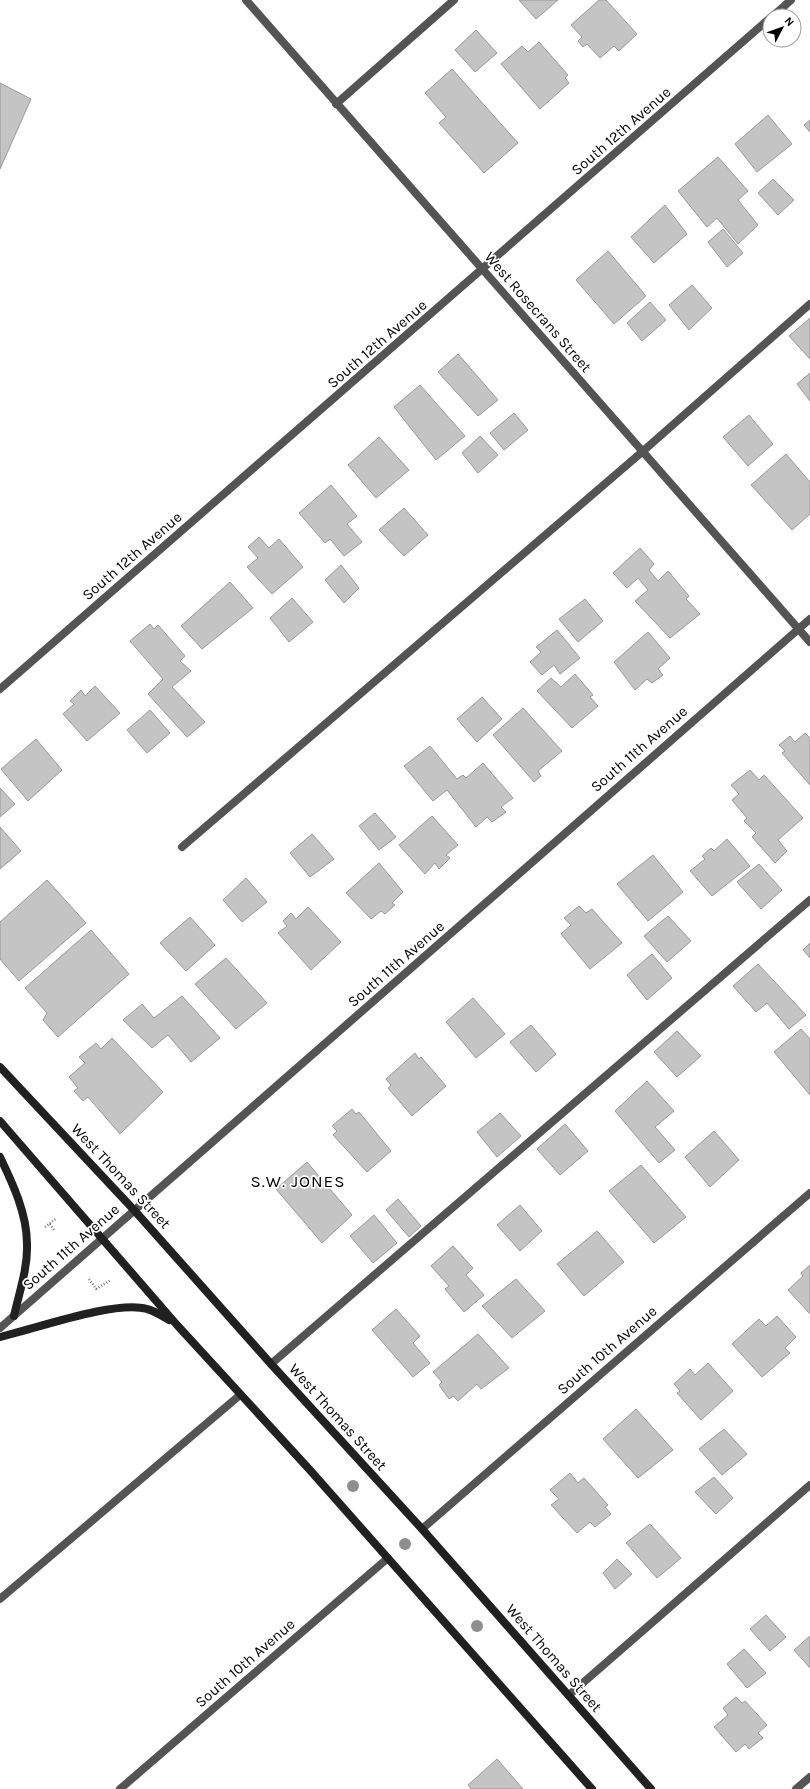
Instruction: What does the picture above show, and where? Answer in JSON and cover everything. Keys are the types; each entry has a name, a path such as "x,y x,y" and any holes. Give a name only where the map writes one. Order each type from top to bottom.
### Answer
{"main road":[{"name":"West Thomas Street","path":"0,1067 134,1210 271,1364 422,1529 651,1789"},
{"path":"0,1121 177,1325 388,1558 592,1789"},
{"path":"0,1157 22,1211 28,1245 24,1274 14,1316"},
{"path":"0,1337 95,1312 118,1308 147,1309 177,1325"}],"street":[{"name":"West Rosecrans Street","path":"246,0 482,271 810,642"},
{"path":"336,104 454,0"},
{"path":"782,8 791,0"},
{"name":"South 12th Avenue","path":"0,689 482,271 762,25"},
{"path":"182,847 642,452 810,304"},
{"name":"South 11th Avenue","path":"0,1328 810,619"},
{"path":"271,1364 810,900"},
{"name":"South 10th Avenue","path":"422,1529 810,1193"},
{"path":"0,1599 240,1395"},
{"path":"568,1695 810,1484"},
{"name":"South 10th Avenue","path":"120,1789 388,1558"},
{"path":"796,1789 810,1777"}],"path":[{"path":"42,1228 50,1224 59,1216"},
{"path":"50,1224 54,1230"},
{"path":"89,1279 98,1294"},
{"path":"96,1289 112,1280"}],"building":[{"path":"519,0 558,0 536,19"},
{"path":"599,0 606,0 637,34 619,51 614,46 600,58 587,44 583,47 578,41 582,37 571,25"},
{"path":"476,30 497,53 475,72 455,50"},
{"path":"539,42 568,75 565,78 569,83 540,109 501,64 522,46 528,52"},
{"path":"452,69 518,143 484,173 439,123 446,117 425,93"},
{"path":"0,83 31,99 0,169"},
{"path":"768,115 792,144 757,172 735,144"},
{"path":"810,120 810,132 804,125"},
{"path":"718,157 748,191 738,200 758,225 738,244 717,218 707,227 678,191"},
{"path":"773,179 794,200 778,215 758,193"},
{"path":"665,205 687,234 654,263 631,237"},
{"path":"723,229 743,253 727,267 708,242"},
{"path":"608,251 646,296 614,324 576,280"},
{"path":"692,285 712,308 689,330 669,305"},
{"path":"650,302 666,320 642,341 627,323"},
{"path":"810,318 810,359 789,336"},
{"path":"458,354 498,400 478,416 438,372"},
{"path":"810,373 810,401 797,384"},
{"path":"420,385 465,436 436,460 394,407"},
{"path":"514,413 528,430 504,450 490,433"},
{"path":"749,415 773,444 748,466 723,437"},
{"path":"480,436 498,455 478,473 462,453"},
{"path":"379,437 409,470 376,498 348,465"},
{"path":"786,454 810,482 810,514 792,530 751,485"},
{"path":"331,485 357,516 347,524 362,542 344,556 330,539 325,543 299,513"},
{"path":"404,508 428,535 404,556 379,530"},
{"path":"259,537 269,548 279,539 303,567 272,594 247,567 258,558 248,547"},
{"path":"640,548 654,564 649,570 658,581 668,571 689,596 686,599 700,614 670,638 635,601 648,590 638,578 627,588 613,573"},
{"path":"341,565 359,588 344,603 325,580"},
{"path":"230,582 253,608 202,649 181,626"},
{"path":"292,598 313,622 289,642 270,618"},
{"path":"585,599 603,621 578,642 559,619"},
{"path":"150,624 154,629 158,625 185,656 180,661 191,671 172,687 205,722 187,737 148,694 163,679 130,641"},
{"path":"557,630 580,658 560,674 554,665 542,675 530,662 541,652 536,647"},
{"path":"648,632 670,658 658,669 663,675 652,683 647,679 635,690 614,662"},
{"path":"575,674 593,695 590,697 598,706 572,728 537,691 551,678 561,687"},
{"path":"95,686 120,713 87,741 63,714 74,704 70,701 81,690 85,696"},
{"path":"482,697 502,719 477,742 457,719"},
{"path":"523,708 562,751 538,771 541,776 534,782 493,735"},
{"path":"150,710 170,733 147,753 127,730"},
{"path":"805,733 810,738 810,785 782,753 785,751 779,745 790,736 795,742"},
{"path":"36,739 62,770 28,801 1,769"},
{"path":"430,746 457,779 463,775 466,778 483,763 513,798 501,807 506,812 492,822 487,817 476,827 447,790 433,801 404,766"},
{"path":"750,770 759,780 764,775 803,818 778,840 787,851 775,863 752,837 756,833 744,821 747,818 732,800 739,794 731,785"},
{"path":"0,788 15,804 0,817"},
{"path":"375,813 396,837 379,850 359,826"},
{"path":"432,816 458,845 446,855 450,858 439,869 435,863 425,874 399,845"},
{"path":"0,827 21,851 0,869"},
{"path":"312,834 334,859 310,877 290,853"},
{"path":"727,839 750,866 712,896 690,871 705,859 702,856 711,848 714,851"},
{"path":"653,855 683,892 648,921 617,884"},
{"path":"379,863 403,892 392,903 395,905 385,914 381,911 371,919 346,893"},
{"path":"759,864 782,890 761,909 737,882"},
{"path":"246,878 267,902 242,922 223,900"},
{"path":"47,880 86,923 19,981 0,959 0,922"},
{"path":"579,906 586,913 592,909 622,943 590,969 561,934 571,925 564,918"},
{"path":"308,907 341,942 311,970 278,933 287,926 283,921 291,913 296,919"},
{"path":"668,916 691,941 667,962 644,936"},
{"path":"190,917 215,945 186,971 160,943"},
{"path":"91,930 129,974 58,1037 43,1020 47,1013 25,988"},
{"path":"810,943 810,958 803,950"},
{"path":"652,954 672,978 647,1000 627,975"},
{"path":"226,958 267,1003 236,1029 195,984"},
{"path":"758,964 806,1015 789,1029 767,1003 756,1012 733,986"},
{"path":"182,996 220,1038 191,1062 168,1035 152,1048 123,1020 142,1004 154,1018"},
{"path":"473,998 505,1034 476,1058 446,1022"},
{"path":"531,1025 556,1054 536,1072 510,1042"},
{"path":"801,1029 810,1039 810,1095 774,1052"},
{"path":"677,1031 701,1056 677,1077 654,1052"},
{"path":"112,1038 163,1092 120,1134 88,1097 83,1101 74,1091 78,1088 69,1077 85,1063 79,1057 96,1043 101,1049"},
{"path":"415,1053 419,1059 421,1057 446,1086 412,1116 388,1088 391,1085 386,1079"},
{"path":"647,1081 674,1111 655,1127 675,1150 659,1163 615,1111"},
{"path":"352,1109 356,1114 359,1112 391,1151 367,1172 333,1135 337,1131 332,1126"},
{"path":"500,1113 521,1136 497,1157 477,1132"},
{"path":"565,1124 588,1151 560,1175 537,1149"},
{"path":"714,1131 739,1160 710,1187 685,1157"},
{"path":"307,1162 352,1215 322,1243 276,1189"},
{"path":"641,1165 686,1217 654,1243 609,1191"},
{"path":"398,1199 421,1226 409,1237 386,1210"},
{"path":"520,1205 542,1231 520,1251 497,1225"},
{"path":"374,1215 397,1243 373,1263 350,1236"},
{"path":"597,1231 624,1262 584,1296 557,1264"},
{"path":"453,1246 473,1268 466,1275 484,1295 464,1312 445,1289 449,1286 431,1266"},
{"path":"810,1265 810,1314 788,1290 803,1276 801,1273"},
{"path":"516,1279 545,1311 512,1338 482,1306"},
{"path":"396,1309 420,1336 413,1343 430,1363 413,1377 372,1330"},
{"path":"777,1316 796,1337 785,1348 790,1353 762,1377 732,1344 759,1319 766,1326"},
{"path":"478,1334 509,1368 481,1389 477,1384 458,1401 453,1396 449,1399 439,1385 442,1382 433,1372"},
{"path":"708,1363 733,1391 701,1420 677,1393 680,1391 674,1384 690,1369 695,1375"},
{"path":"636,1409 673,1450 638,1478 603,1439"},
{"path":"724,1429 747,1454 722,1475 699,1449"},
{"path":"570,1473 578,1483 584,1478 608,1505 605,1507 611,1514 595,1527 590,1522 577,1533 551,1505 559,1499 550,1490"},
{"path":"714,1477 733,1498 716,1514 695,1492"},
{"path":"650,1524 681,1558 657,1578 626,1543"},
{"path":"617,1559 632,1574 615,1589 603,1573"},
{"path":"766,1615 786,1637 770,1651 750,1629"},
{"path":"810,1636 810,1668 794,1650"},
{"path":"744,1649 766,1673 747,1688 727,1664"},
{"path":"736,1697 742,1703 745,1701 767,1725 758,1733 763,1738 749,1749 745,1744 736,1752 714,1727 728,1715 723,1708"},
{"path":"497,1759 523,1789 471,1789 468,1785"}],"district":[{"name":"S.W. JONES","path":"298,1181"}]}
